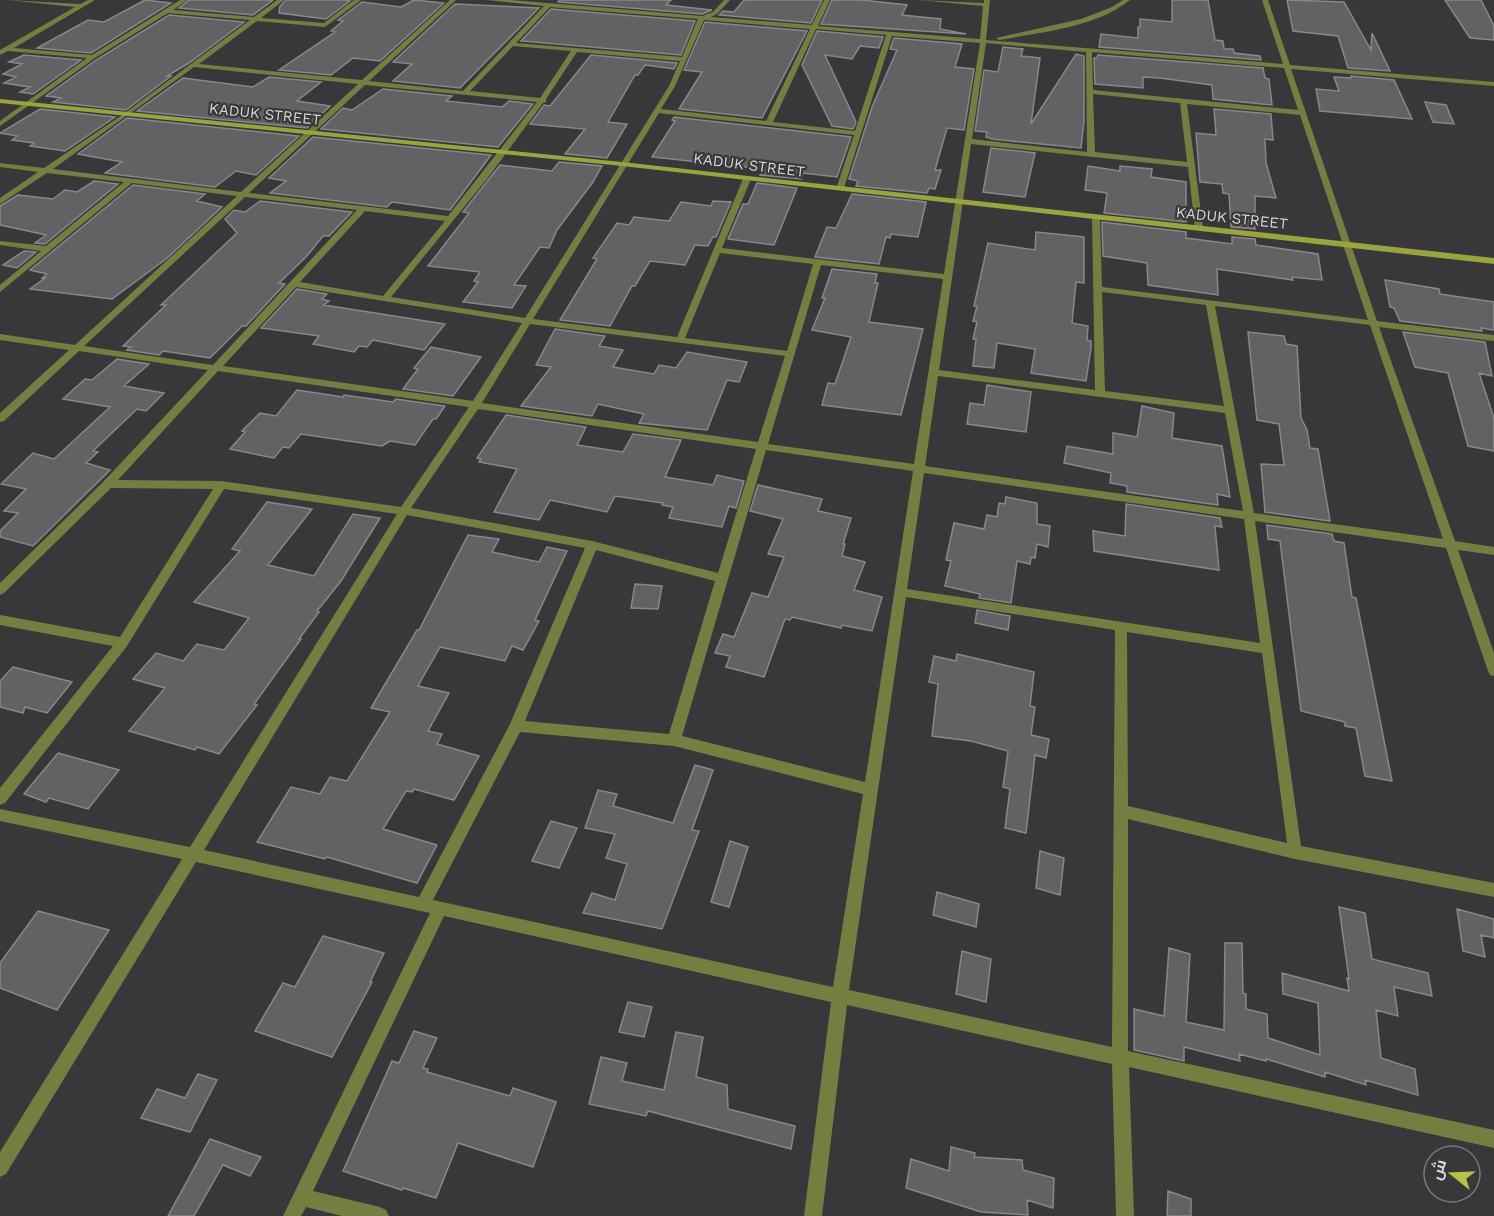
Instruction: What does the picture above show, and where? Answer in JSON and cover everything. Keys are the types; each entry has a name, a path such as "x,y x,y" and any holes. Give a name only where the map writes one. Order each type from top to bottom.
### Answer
{"street":[{"path":"10,0 80,6"},
{"path":"0,53 92,0"},
{"path":"0,124 93,57 184,0"},
{"path":"0,202 127,114 281,0"},
{"path":"167,11 326,25 358,0"},
{"path":"0,419 453,0"},
{"path":"490,0 1494,84"},
{"path":"0,1168 404,511 475,406 622,164 657,111 672,86 702,18 715,13 726,0"},
{"path":"768,123 827,0"},
{"path":"813,1216 840,996 987,2 920,0"},
{"path":"983,41 1092,16 1118,7 1127,0"},
{"path":"1265,0 1346,244 1494,670"},
{"path":"466,92 548,5"},
{"path":"840,189 856,133 890,33"},
{"path":"510,44 684,59"},
{"path":"8,48 93,57"},
{"path":"385,299 505,153 544,101 576,49"},
{"path":"1089,50 1091,154"},
{"path":"192,65 544,101"},
{"path":"1090,92 1303,113"},
{"name":"KADUK STREET","path":"0,101 622,164 1494,261"},
{"path":"1183,101 1198,228"},
{"path":"657,111 856,133"},
{"path":"968,141 1191,165"},
{"path":"0,165 450,219"},
{"path":"680,340 747,179"},
{"path":"0,289 130,181"},
{"path":"0,590 108,484 363,209"},
{"path":"1096,217 1100,394"},
{"path":"0,243 48,249"},
{"path":"718,250 948,277"},
{"path":"674,740 720,578 763,446 818,262"},
{"path":"293,284 527,321 791,354"},
{"path":"1098,289 1374,325 1494,338"},
{"path":"1210,303 1249,516 1294,852"},
{"path":"0,337 1494,551"},
{"path":"933,372 1229,410"},
{"path":"108,484 221,485 404,511 592,545 720,578"},
{"path":"0,799 123,644 221,485"},
{"path":"423,904 516,726 592,545"},
{"path":"900,592 1267,649"},
{"path":"0,621 123,644"},
{"path":"1121,627 1120,1057 1125,1216"},
{"path":"516,726 674,740 870,789"},
{"path":"1120,811 1294,852 1494,890"},
{"path":"0,815 423,904 1494,1139"},
{"path":"292,1216 440,908"},
{"path":"301,1197 380,1216"}],"building":[{"path":"145,0 171,3 91,53 37,48 88,20 104,22"},
{"path":"189,0 273,0 253,15 179,8"},
{"path":"286,0 350,1 326,19 279,13 280,6"},
{"path":"414,0 444,3 380,61 353,58 331,75 279,70 335,32 331,31 343,21 338,20 362,2 401,7"},
{"path":"560,0 671,0 666,5 712,10 702,14 558,2"},
{"path":"744,0 822,0 811,23 719,15 723,11 734,12"},
{"path":"832,0 862,0 907,5 902,15 941,19 940,29 966,34 821,24"},
{"path":"1172,0 1208,0 1215,40 1223,41 1224,49 1233,49 1234,53 1260,56 1261,60 1099,47 1101,34 1138,38 1140,19 1172,22"},
{"path":"1287,0 1344,2 1371,50 1372,33 1390,71 1348,68 1338,36 1293,31"},
{"path":"1445,0 1481,0 1494,26 1494,40 1470,38"},
{"path":"455,4 539,8 460,88 393,81 412,64 393,62"},
{"path":"551,9 695,21 681,55 521,41"},
{"path":"169,15 244,22 189,63 167,76 171,76 126,110 53,102 61,98 46,96 96,60"},
{"path":"705,22 807,31 762,118 679,109 702,72 684,70"},
{"path":"817,31 883,37 879,48 860,46 852,59 825,55 856,122 853,129 832,126 802,65"},
{"path":"894,38 962,44 955,67 974,69 964,130 947,128 935,170 941,170 935,189 929,188 927,193 856,186 858,181 849,179 872,107 897,50 890,49"},
{"path":"1003,47 1023,49 1021,56 1040,58 1031,124 1076,54 1084,56 1084,121 1081,148 992,139 986,137 987,132 975,131 984,70 998,72"},
{"path":"24,55 81,60 33,94 20,92 30,87 4,83 16,77 3,74 22,64 9,62"},
{"path":"591,55 677,63 674,69 645,65 638,75 635,75 608,122 627,124 607,158 565,154 585,129 530,124 544,105 550,106"},
{"path":"1098,55 1263,68 1265,78 1269,79 1272,105 1213,99 1212,85 1160,78 1143,77 1143,88 1095,84 1094,58"},
{"path":"1351,76 1394,80 1412,119 1320,111 1316,89 1339,91 1334,77 1351,78"},
{"path":"269,77 321,82 297,101 330,106 307,128 137,111 183,78 253,87"},
{"path":"383,89 452,96 446,101 502,107 509,101 533,104 498,147 321,129 343,108 352,110"},
{"path":"1425,102 1446,105 1454,124 1433,122"},
{"path":"40,109 115,117 65,151 30,146 34,143 12,140 17,136 0,133"},
{"path":"1214,109 1271,114 1273,140 1265,139 1266,163 1276,198 1255,196 1255,229 1231,227 1229,194 1223,193 1222,184 1200,182 1196,133 1216,135"},
{"path":"674,117 851,137 837,177 803,173 801,179 760,175 763,169 652,157 675,121 672,120"},
{"path":"127,118 299,136 256,175 236,171 215,187 105,173 122,162 78,154"},
{"path":"313,137 491,155 450,210 392,202 387,207 270,193 286,181 269,178"},
{"path":"991,148 1035,153 1025,197 983,192"},
{"path":"559,162 602,166 593,182 557,230 549,248 540,247 514,285 526,286 512,308 463,302 478,282 474,281 480,272 428,266 469,213 463,212 500,165 552,171"},
{"path":"1088,166 1120,171 1120,166 1152,169 1151,177 1186,182 1186,222 1104,213 1107,193 1085,190"},
{"path":"94,181 118,184 45,244 35,243 46,235 0,225 0,206 18,195 53,199 65,190 77,192"},
{"path":"757,183 797,188 774,245 728,239 743,204 748,204"},
{"path":"133,185 205,194 197,201 222,207 166,259 112,299 30,289 47,274 30,270"},
{"path":"852,194 926,202 918,237 891,234 890,238 886,237 879,264 815,257 827,227 836,228"},
{"path":"260,201 352,212 329,236 323,236 307,256 279,283 285,284 246,326 242,326 210,358 163,351 159,355 127,350 131,347 123,346 166,305 161,305 237,233 225,219 234,210 245,212"},
{"path":"713,201 731,202 716,237 713,237 708,246 695,245 685,265 650,261 635,286 632,286 610,326 560,320 597,259 593,258 617,223 629,225 634,217 669,221 681,202 711,206"},
{"path":"1102,222 1186,232 1186,238 1232,244 1232,237 1255,239 1256,245 1318,254 1322,280 1292,277 1293,280 1217,269 1218,295 1148,285 1147,263 1103,256"},
{"path":"1036,232 1084,237 1084,283 1076,282 1072,323 1088,326 1087,340 1091,341 1091,348 1086,381 1031,373 1035,349 997,343 994,368 973,366 976,339 973,339 977,322 973,321 977,306 974,306 988,243 1035,250"},
{"path":"24,251 36,252 17,268 3,265"},
{"path":"832,269 877,274 875,283 878,283 869,322 923,329 901,415 822,405 828,383 835,384 851,337 812,330 825,298 822,298"},
{"path":"1385,280 1439,289 1440,294 1494,302 1494,330 1481,328 1482,331 1400,321 1394,308 1390,307"},
{"path":"297,289 327,294 322,299 329,301 324,305 445,324 424,350 373,340 367,347 359,346 354,352 313,344 319,336 261,328"},
{"path":"555,329 605,336 599,346 623,350 613,367 654,374 659,365 676,368 687,352 747,362 739,382 727,380 707,430 639,423 644,414 598,404 592,416 521,406 551,367 536,365"},
{"path":"1248,332 1284,336 1286,344 1297,346 1301,418 1307,430 1310,448 1318,449 1330,521 1265,512 1261,464 1284,465 1279,424 1257,420"},
{"path":"1403,332 1485,342 1492,376 1479,373 1494,418 1494,451 1468,446 1448,373 1415,367"},
{"path":"431,347 481,357 453,396 403,389 418,369 414,368"},
{"path":"117,359 149,364 124,386 164,393 146,411 137,409 93,451 98,452 86,463 110,470 33,546 0,537 0,531 18,513 4,511 26,489 1,484 33,453 54,459 110,407 63,399 85,379 92,380"},
{"path":"987,385 1031,392 1026,432 967,424 970,403 984,405"},
{"path":"297,390 343,397 344,395 393,402 396,399 445,406 415,445 390,441 382,446 301,434 289,448 283,447 274,458 230,449 245,432 242,431 260,413 276,416"},
{"path":"1142,406 1174,413 1172,438 1222,446 1230,497 1217,494 1218,505 1127,492 1127,486 1110,483 1111,473 1064,463 1067,446 1113,454 1113,433 1137,437"},
{"path":"506,415 586,427 577,445 623,452 633,434 681,440 665,477 713,485 717,475 744,481 736,508 729,506 722,527 669,518 673,507 662,505 663,503 615,496 607,512 550,500 539,520 494,512 517,469 479,462 481,459 477,458"},
{"path":"758,485 822,499 818,511 851,518 842,556 865,562 854,590 882,597 872,631 842,625 841,628 792,617 790,620 785,619 764,677 726,667 730,656 715,653 723,634 734,637 752,593 768,597 784,557 768,554 783,519 750,511"},
{"path":"1006,497 1037,503 1037,524 1050,526 1048,547 1037,544 1035,558 1031,557 1030,564 1017,561 1011,603 979,598 980,594 945,586 951,561 946,560 954,523 984,529 987,515 997,517 999,503 1005,504"},
{"path":"267,502 312,509 268,565 314,576 353,514 380,518 341,581 317,611 319,612 299,639 301,639 254,704 257,705 219,754 197,747 195,750 129,731 165,688 133,679 156,653 183,661 197,644 224,650 249,618 194,602 240,551 232,549"},
{"path":"1126,504 1220,518 1222,527 1215,526 1219,570 1094,551 1093,531 1125,536"},
{"path":"1267,525 1332,534 1334,541 1344,543 1352,597 1356,598 1392,781 1365,776 1356,728 1345,726 1345,722 1301,711 1280,541 1268,539"},
{"path":"468,535 499,539 492,552 539,562 547,547 567,551 535,620 539,621 523,650 512,646 505,661 440,647 418,686 449,693 428,731 442,734 437,744 479,756 454,800 414,789 412,792 406,791 383,829 437,845 417,883 327,857 325,859 257,842 291,787 320,794 330,777 347,781 390,712 371,708 419,630"},
{"path":"635,584 662,586 658,609 631,608"},
{"path":"977,610 1010,616 1008,630 975,623"},
{"path":"957,654 1034,672 1030,706 1035,707 1031,735 1049,739 1046,758 1035,755 1026,833 1005,828 1010,789 1003,787 1008,751 971,741 932,736 938,684 929,682 934,656 956,661"},
{"path":"13,667 72,682 47,713 25,707 23,713 0,707 0,681"},
{"path":"58,753 119,770 88,809 49,798 46,802 24,794"},
{"path":"695,765 713,770 692,830 699,831 662,929 583,913 592,893 615,900 627,864 606,858 615,834 585,828 598,790 617,794 613,806 673,823"},
{"path":"551,821 577,828 559,868 532,861"},
{"path":"730,841 748,847 729,907 711,902"},
{"path":"1040,851 1064,858 1060,895 1036,888"},
{"path":"937,892 979,904 976,927 933,915"},
{"path":"1339,907 1365,913 1372,959 1428,973 1432,996 1394,987 1398,1016 1376,1010 1381,1058 1415,1069 1418,1095 1365,1080 1366,1085 1325,1072 1325,1077 1266,1059 1266,1061 1239,1054 1240,1061 1184,1047 1184,1061 1134,1050 1134,1009 1164,1016 1169,948 1190,954 1186,1022 1224,1030 1225,943 1242,943 1243,993 1246,994 1246,1009 1267,1014 1268,1038 1320,1055 1318,1003 1283,994 1282,973 1349,991"},
{"path":"1457,909 1494,919 1494,938 1481,935 1485,957 1463,951"},
{"path":"38,911 109,930 57,1010 0,988 0,963"},
{"path":"323,936 384,953 370,982 372,982 332,1057 255,1031 283,983 295,987"},
{"path":"962,951 991,959 986,1002 956,994"},
{"path":"628,1002 652,1007 644,1037 619,1032"},
{"path":"414,1031 437,1038 423,1068 428,1069 427,1072 510,1096 513,1088 556,1102 533,1167 458,1143 436,1198 343,1171 392,1061 399,1063"},
{"path":"676,1032 703,1037 696,1077 727,1085 728,1109 795,1126 791,1149 648,1111 646,1116 589,1104 601,1057 627,1063 622,1081 664,1090"},
{"path":"198,1074 217,1080 190,1132 141,1118 157,1089 185,1098"},
{"path":"210,1139 261,1157 250,1176 223,1165 194,1216 168,1216"},
{"path":"951,1147 975,1153 974,1157 1022,1160 1023,1170 1054,1178 1053,1208 1027,1200 1028,1215 981,1212 906,1188 911,1159 949,1171"},
{"path":"1168,1191 1191,1199 1191,1216 1167,1216"}]}
